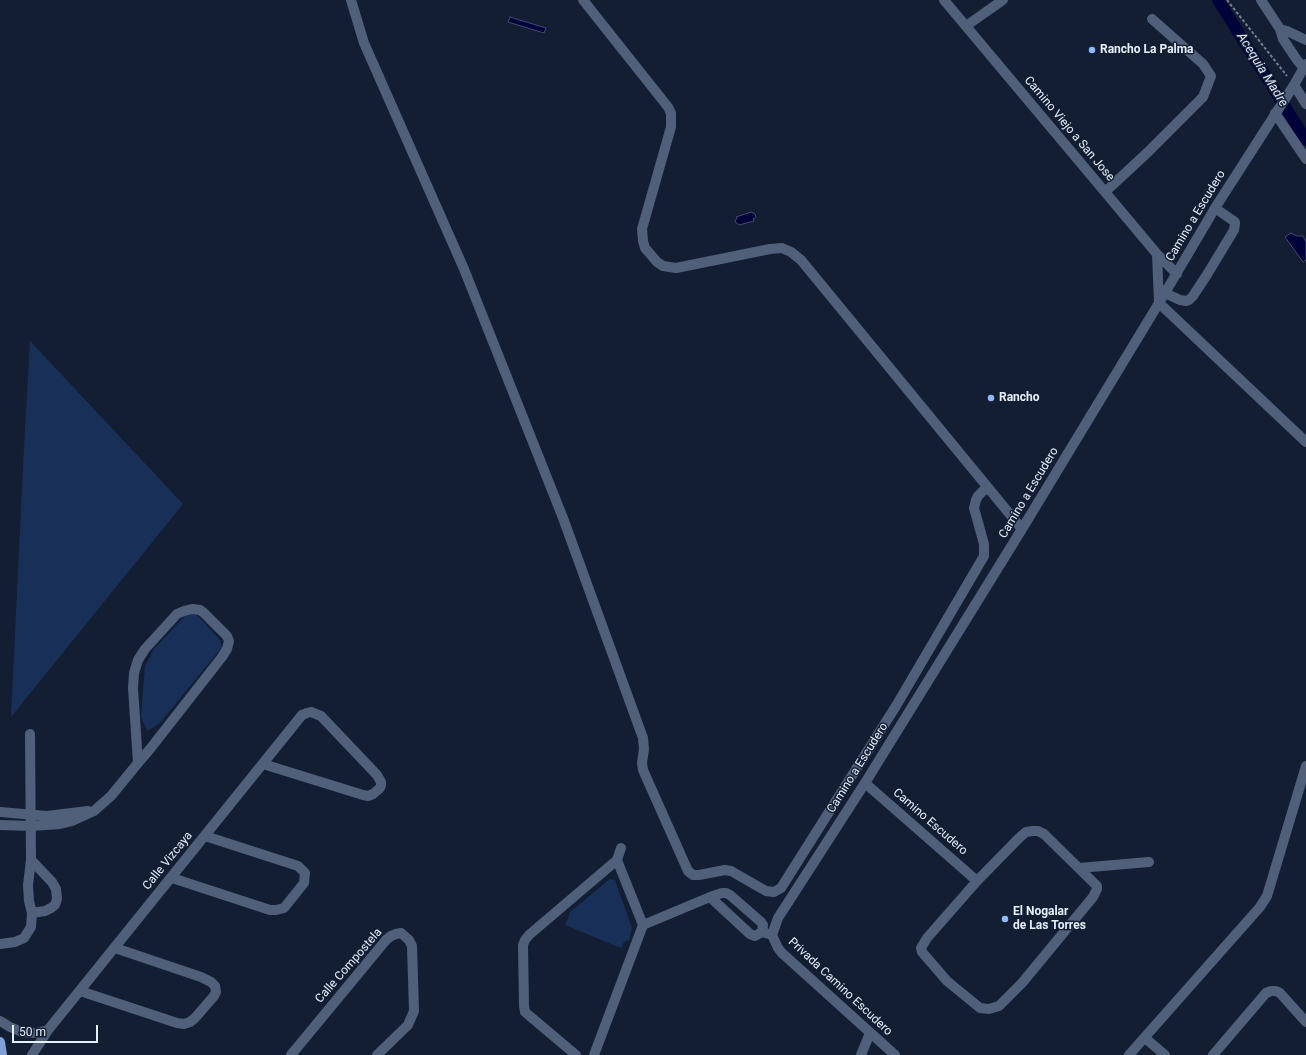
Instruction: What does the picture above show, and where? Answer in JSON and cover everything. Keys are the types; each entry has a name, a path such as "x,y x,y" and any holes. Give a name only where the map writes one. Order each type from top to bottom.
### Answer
{"main road":[{"path":"0,1042 2,1055"}],"street":[{"path":"351,0 364,43 464,269 562,518 643,738 643,770 688,871 693,875 725,870 731,871 766,891 774,892 781,888 896,706 984,556 984,544 974,508 978,496 987,487"},
{"path":"583,0 668,106 671,113 671,127 642,229 645,248 657,262 663,266 676,268 770,248 782,248 791,252 806,266 1022,529"},
{"name":"Camino Viejo a San Jose","path":"944,0 1157,254 1177,274"},
{"path":"966,26 1003,0"},
{"path":"1261,0 1280,29 1283,39 1297,60 1305,66"},
{"path":"1105,192 1148,152 1203,97 1211,76 1203,64 1152,19"},
{"path":"1280,29 1306,40"},
{"name":"Camino a Escudero","path":"767,934 865,783 1022,529 1177,274 1215,208 1305,66"},
{"path":"1293,87 1306,104"},
{"path":"1277,110 1306,159"},
{"path":"1165,293 1180,300 1189,300 1208,273 1234,230 1236,222 1215,208"},
{"path":"1157,254 1159,303 1306,442"},
{"path":"0,825 31,826 72,822 94,811 110,796 138,762 222,657 228,645 227,636 204,612 200,610 192,609 177,614 145,649 138,660 134,673 133,688 138,762"},
{"name":"Calle Vizcaya","path":"32,1055 48,1030 302,715 311,712 321,716 377,775 381,782 380,788 368,796 362,795 263,764"},
{"path":"0,944 15,942 24,938 31,927 32,913 29,901 28,885 31,860 30,734"},
{"path":"1133,1054 1145,1038 1260,907 1267,896 1306,766"},
{"name":"Camino Escudero","path":"865,783 977,881"},
{"path":"0,812 47,816 94,811"},
{"path":"1038,831 1044,834 1079,868 1096,886 1096,893 1022,983 999,1006 988,1009 980,1008 947,981 922,952 922,945 927,938 977,881 1026,832 1038,831"},
{"path":"172,878 270,910 281,910 284,908 304,883 305,873 298,866 292,863 205,836"},
{"path":"576,1055 525,1012 523,946 529,935 617,860 621,848"},
{"path":"31,860 52,882 56,889 57,899 51,908 45,911 32,913"},
{"path":"594,1055 643,924 617,860"},
{"path":"1079,868 1149,862"},
{"name":"Privada Camino Escudero","path":"643,924 710,897 722,893 730,895 761,922 767,934 782,954 892,1054"},
{"path":"710,897 750,934 755,936 767,934"},
{"name":"Calle Compostela","path":"291,1055 386,940 391,936 401,933 409,940 412,946 414,1011 408,1025 377,1055"},
{"path":"80,991 184,1024 195,1018 216,992 215,986 211,982 201,977 115,948"},
{"path":"1213,1055 1266,993 1271,991 1280,993 1306,1022"},
{"path":"0,1021 22,1032 35,1033 48,1030"},
{"path":"861,1055 870,1033"},
{"path":"1145,1038 1165,1055"}],"path":[{"path":"1227,0 1293,87"}],"shaded area":[{"path":"510,17 546,28 544,33 508,22"},
{"path":"751,212 755,214 756,217 753,219 754,221 739,225 736,223 736,217"},
{"path":"1291,233 1297,236 1303,236 1306,242 1306,260 1303,262 1285,237"},
{"path":"30,341 183,504 11,717 24,447"},
{"path":"196,614 220,640 222,647 159,724 147,731 141,716 145,666 154,649 186,615"},
{"path":"610,879 615,880 632,928 629,940 624,942 621,948 565,925 570,912"}],"waterway":[{"name":"Acequia Madre","path":"1218,0 1306,140"}],"place":[{"name":"Rancho La Palma","path":"1092,50"},
{"name":"Rancho","path":"991,398"},
{"name":"El Nogalar de Las Torres","path":"1005,919"}]}
